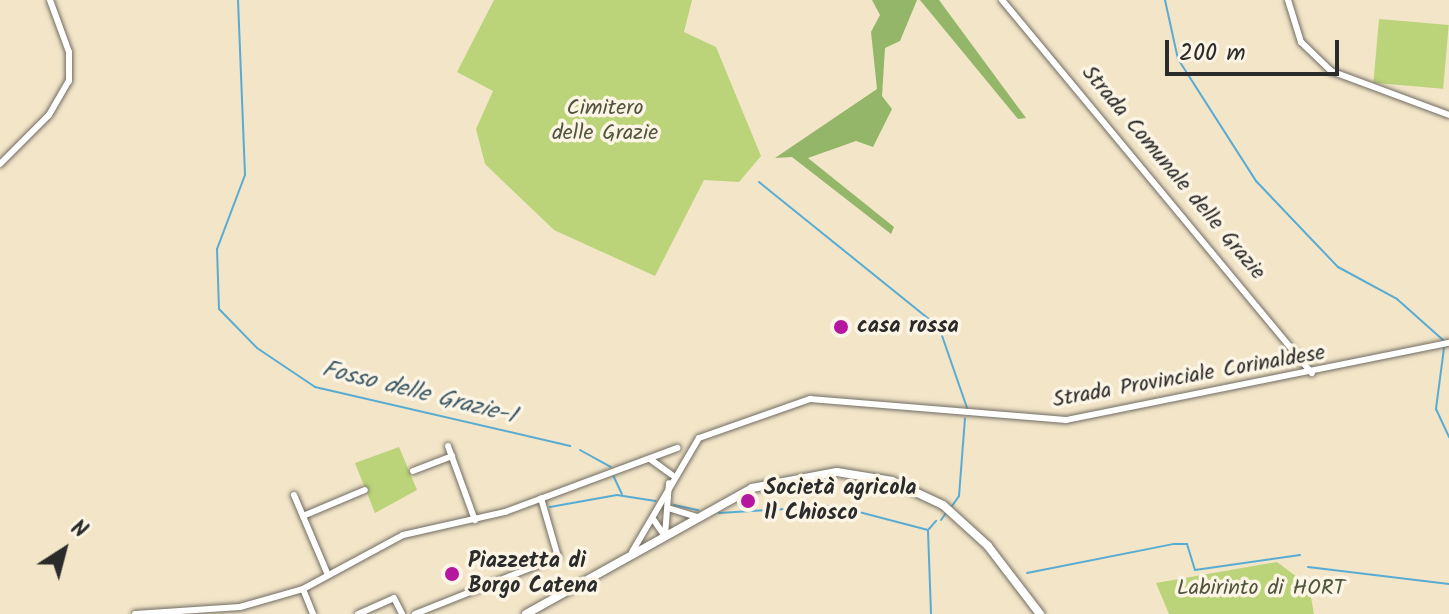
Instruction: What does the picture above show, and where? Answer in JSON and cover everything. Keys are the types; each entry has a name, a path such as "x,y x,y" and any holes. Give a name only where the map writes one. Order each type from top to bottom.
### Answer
{"main road":[{"path":"665,536 752,488 808,473 892,481 966,523 1040,614"},
{"name":"Strada Provinciale Corinaldese","path":"526,614 665,536"}],"street":[{"path":"0,164 49,115 69,81 69,52 50,0"},
{"name":"Strada Comunale delle Grazie","path":"1002,0 1312,373"},
{"path":"1288,0 1301,42 1331,71 1449,115"},
{"name":"Strada Provinciale Corinaldese","path":"623,560 653,515 672,475 699,438 810,399 1040,422 1312,373 1449,343"},
{"path":"448,446 475,520"},
{"path":"135,614 240,607 303,589 403,535 475,520 677,448"},
{"path":"413,471 452,456"},
{"path":"650,459 672,475"},
{"name":"Strada Provinciale Corinaldese","path":"665,536 672,475"},
{"path":"303,516 365,490"},
{"path":"294,495 328,575"},
{"path":"415,614 558,557 541,498"},
{"path":"668,508 686,519 703,516"},
{"path":"653,515 665,536"},
{"path":"303,589 313,614"},
{"path":"358,614 394,598 402,614"}],"green space":[{"name":"Cimitero delle Grazie","path":"494,0 692,0 684,32 716,47 761,156 739,182 704,180 655,276 554,230 485,164 476,129 493,91 457,72"},
{"path":"872,0 917,0 900,41 885,48 882,96 892,109 873,147 856,141 808,158 894,227 891,234 792,157 775,158 877,89 871,32 880,15"},
{"path":"920,0 939,0 1026,118 1018,119"},
{"path":"1379,19 1449,25 1443,89 1373,83"},
{"path":"399,447 417,490 375,513 355,463"},
{"name":"Labirinto di HORT","path":"1277,562 1309,586 1314,614 1169,614 1156,583"}],"waterway":[{"name":"Fosso delle Grazie-1","path":"238,0 245,175 217,249 219,309 257,348 315,387 570,446"},
{"path":"1165,0 1178,59 1256,181 1338,267 1397,299 1443,340"},
{"path":"759,182 939,327 967,408"},
{"path":"1444,348 1436,409 1449,437"},
{"path":"952,506 959,496 965,418"},
{"name":"Fosso delle Grazie-1","path":"580,450 611,467"},
{"name":"Fosso delle Grazie-1","path":"613,475 622,494"},
{"path":"550,507 617,495 656,501"},
{"name":"Fosso delle Grazie-1","path":"674,505 698,510"},
{"name":"Fosso delle Grazie-1","path":"719,513 836,506 928,530"},
{"path":"941,520 946,513"},
{"path":"929,529 936,521"},
{"name":"Fosso delle Grazie-1","path":"928,531 931,614"},
{"path":"1027,573 1174,544 1187,544 1195,570 1300,555"},
{"path":"1308,567 1449,584"}],"place":[{"name":"casa rossa","path":"841,327"},
{"name":"Società agricola Il Chiosco","path":"748,501"},
{"name":"Piazzetta di Borgo Catena","path":"452,574"}]}
